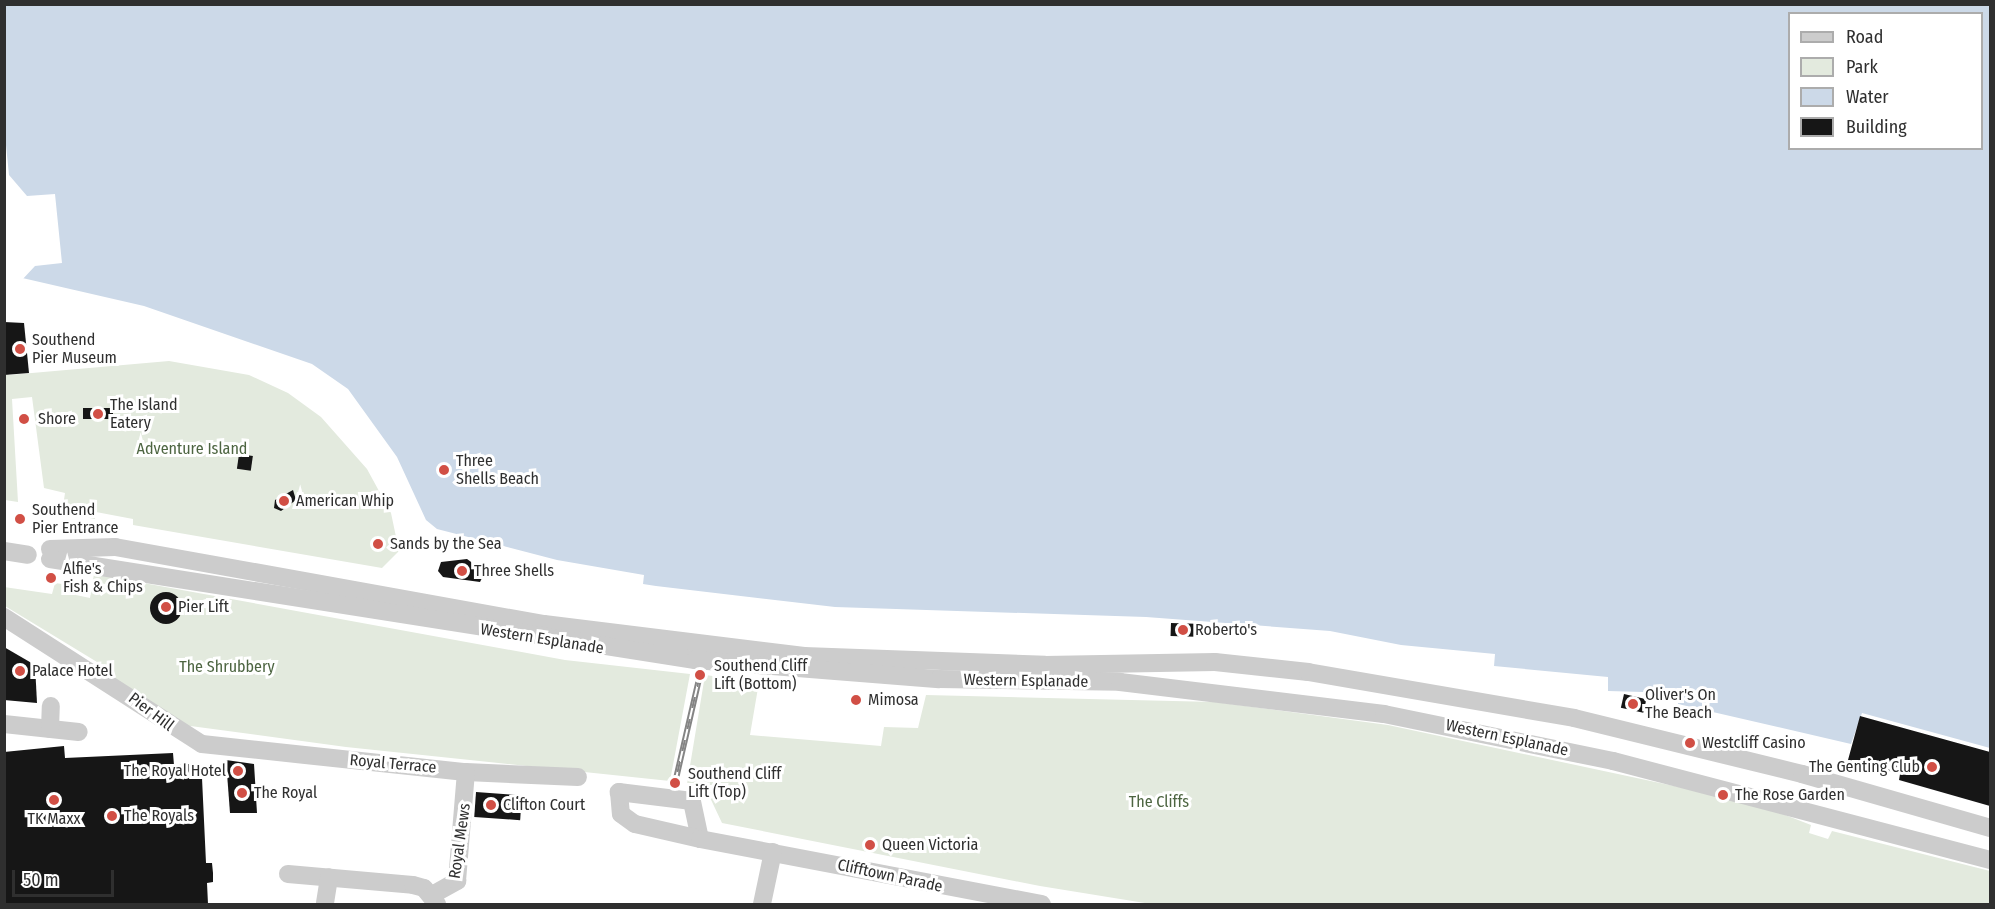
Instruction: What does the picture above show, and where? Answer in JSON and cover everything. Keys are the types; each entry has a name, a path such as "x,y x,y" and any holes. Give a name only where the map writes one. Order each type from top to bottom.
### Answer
{"street":[{"path":"4,544 27,552 4,551"},
{"name":"Western Esplanade","path":"1990,828 1802,774 1574,718 1378,682 1215,662 1045,665 804,656 579,629 105,546 50,554 642,654 835,673 1120,682 1384,714 1624,763 1990,860"},
{"name":"Pier Hill","path":"4,617 120,687 163,723 208,745"},
{"path":"50,729 51,706"},
{"path":"4,724 79,732"},
{"name":"Royal Terrace","path":"208,745 466,772 578,777"},
{"name":"Royal Mews","path":"288,874 412,885 434,900 457,881 466,772"},
{"name":"Clifftown Parade","path":"700,839 1014,902 1042,904"},
{"path":"762,904 773,852"},
{"path":"325,903 329,877"}],"green space":[{"name":"Adventure Island","path":"169,361 249,375 288,393 321,417 367,469 391,513 399,551 382,568 133,525 133,519 96,512 95,519 62,513 65,493 44,488 32,397 12,399 18,502 5,500 4,368 9,375"},
{"name":"The Shrubbery","path":"94,574 565,660 690,674 670,781 346,747 183,725 102,670 97,662 5,606 4,587 52,594 55,583 77,586 76,595 90,598"},
{"name":"The Cliffs","path":"705,675 759,682 750,735 881,746 884,727 918,728 926,695 1215,702 1388,725 1707,793 1780,813 1811,825 1809,833 1828,839 1832,831 1990,871 1990,904 1151,904 1040,886 722,823 705,787 687,784"}],"water":[{"path":"5,5 1990,5 1990,748 1862,713 1851,744 1678,704 1678,693 1608,691 1608,677 1494,666 1495,654 1401,645 1330,631 1146,617 835,607 643,584 644,575 557,560 437,529 426,520 397,457 348,389 312,364 144,306 5,274"}],"pier":[{"path":"5,135 9,175 27,196 55,194 62,263 35,266 21,281 4,277"}],"building":[{"name":"Southend Pier Museum","path":"4,322 24,323 29,373 4,375"},
{"name":"The Island Eatery","path":"83,408 113,408 113,419 83,419"},
{"path":"239,454 253,456 251,471 237,469"},
{"name":"American Whip","path":"293,490 296,500 281,511 274,508 275,500"},
{"name":"Three Shells","path":"467,559 485,572 480,582 443,577 438,571 441,562"},
{"name":"Pier Lift","path":"166,592 177,597 182,608 177,619 166,624 155,619 150,608 155,597"},
{"name":"Roberto's","path":"1171,623 1196,624 1196,637 1171,636"},
{"name":"Palace Hotel","path":"4,647 35,665 37,703 4,700"},
{"name":"Oliver's On The Beach","path":"1624,694 1646,699 1643,713 1621,708"},
{"name":"The Genting Club","path":"1860,716 1990,752 1990,806 1899,780 1900,774 1848,760"},
{"name":"The Royals","path":"64,746 65,758 173,753 174,765 189,764 190,779 202,778 206,863 212,863 213,873 213,882 207,883 208,904 4,904 4,752"},
{"name":"The Royal","path":"226,760 254,764 257,813 230,813"},
{"name":"Clifton Court","path":"476,792 522,795 520,820 474,817"}],"railway":[{"path":"675,783 700,675"}],"place":[{"name":"Southend Pier Museum","path":"20,349"},
{"name":"The Island Eatery","path":"98,414"},
{"name":"Shore","path":"24,419"},
{"name":"Three Shells Beach","path":"444,470"},
{"name":"American Whip","path":"284,501"},
{"name":"Southend Pier Entrance","path":"20,519"},
{"name":"Sands by the Sea","path":"378,544"},
{"name":"Three Shells","path":"462,571"},
{"name":"Alfie's Fish & Chips","path":"51,578"},
{"name":"Pier Lift","path":"166,607"},
{"name":"Roberto's","path":"1183,630"},
{"name":"Palace Hotel","path":"20,671"},
{"name":"Southend Cliff Lift (Bottom)","path":"700,675"},
{"name":"Mimosa","path":"856,700"},
{"name":"Oliver's On The Beach","path":"1633,704"},
{"name":"Westcliff Casino","path":"1690,743"},
{"name":"The Genting Club","path":"1932,767"},
{"name":"The Royal Hotel","path":"238,771"},
{"name":"Southend Cliff Lift (Top)","path":"675,783"},
{"name":"The Royal","path":"242,793"},
{"name":"The Rose Garden","path":"1723,795"},
{"name":"TK Maxx","path":"54,800"},
{"name":"Clifton Court","path":"491,805"},
{"name":"The Royals","path":"112,816"},
{"name":"Queen Victoria","path":"870,845"}]}
